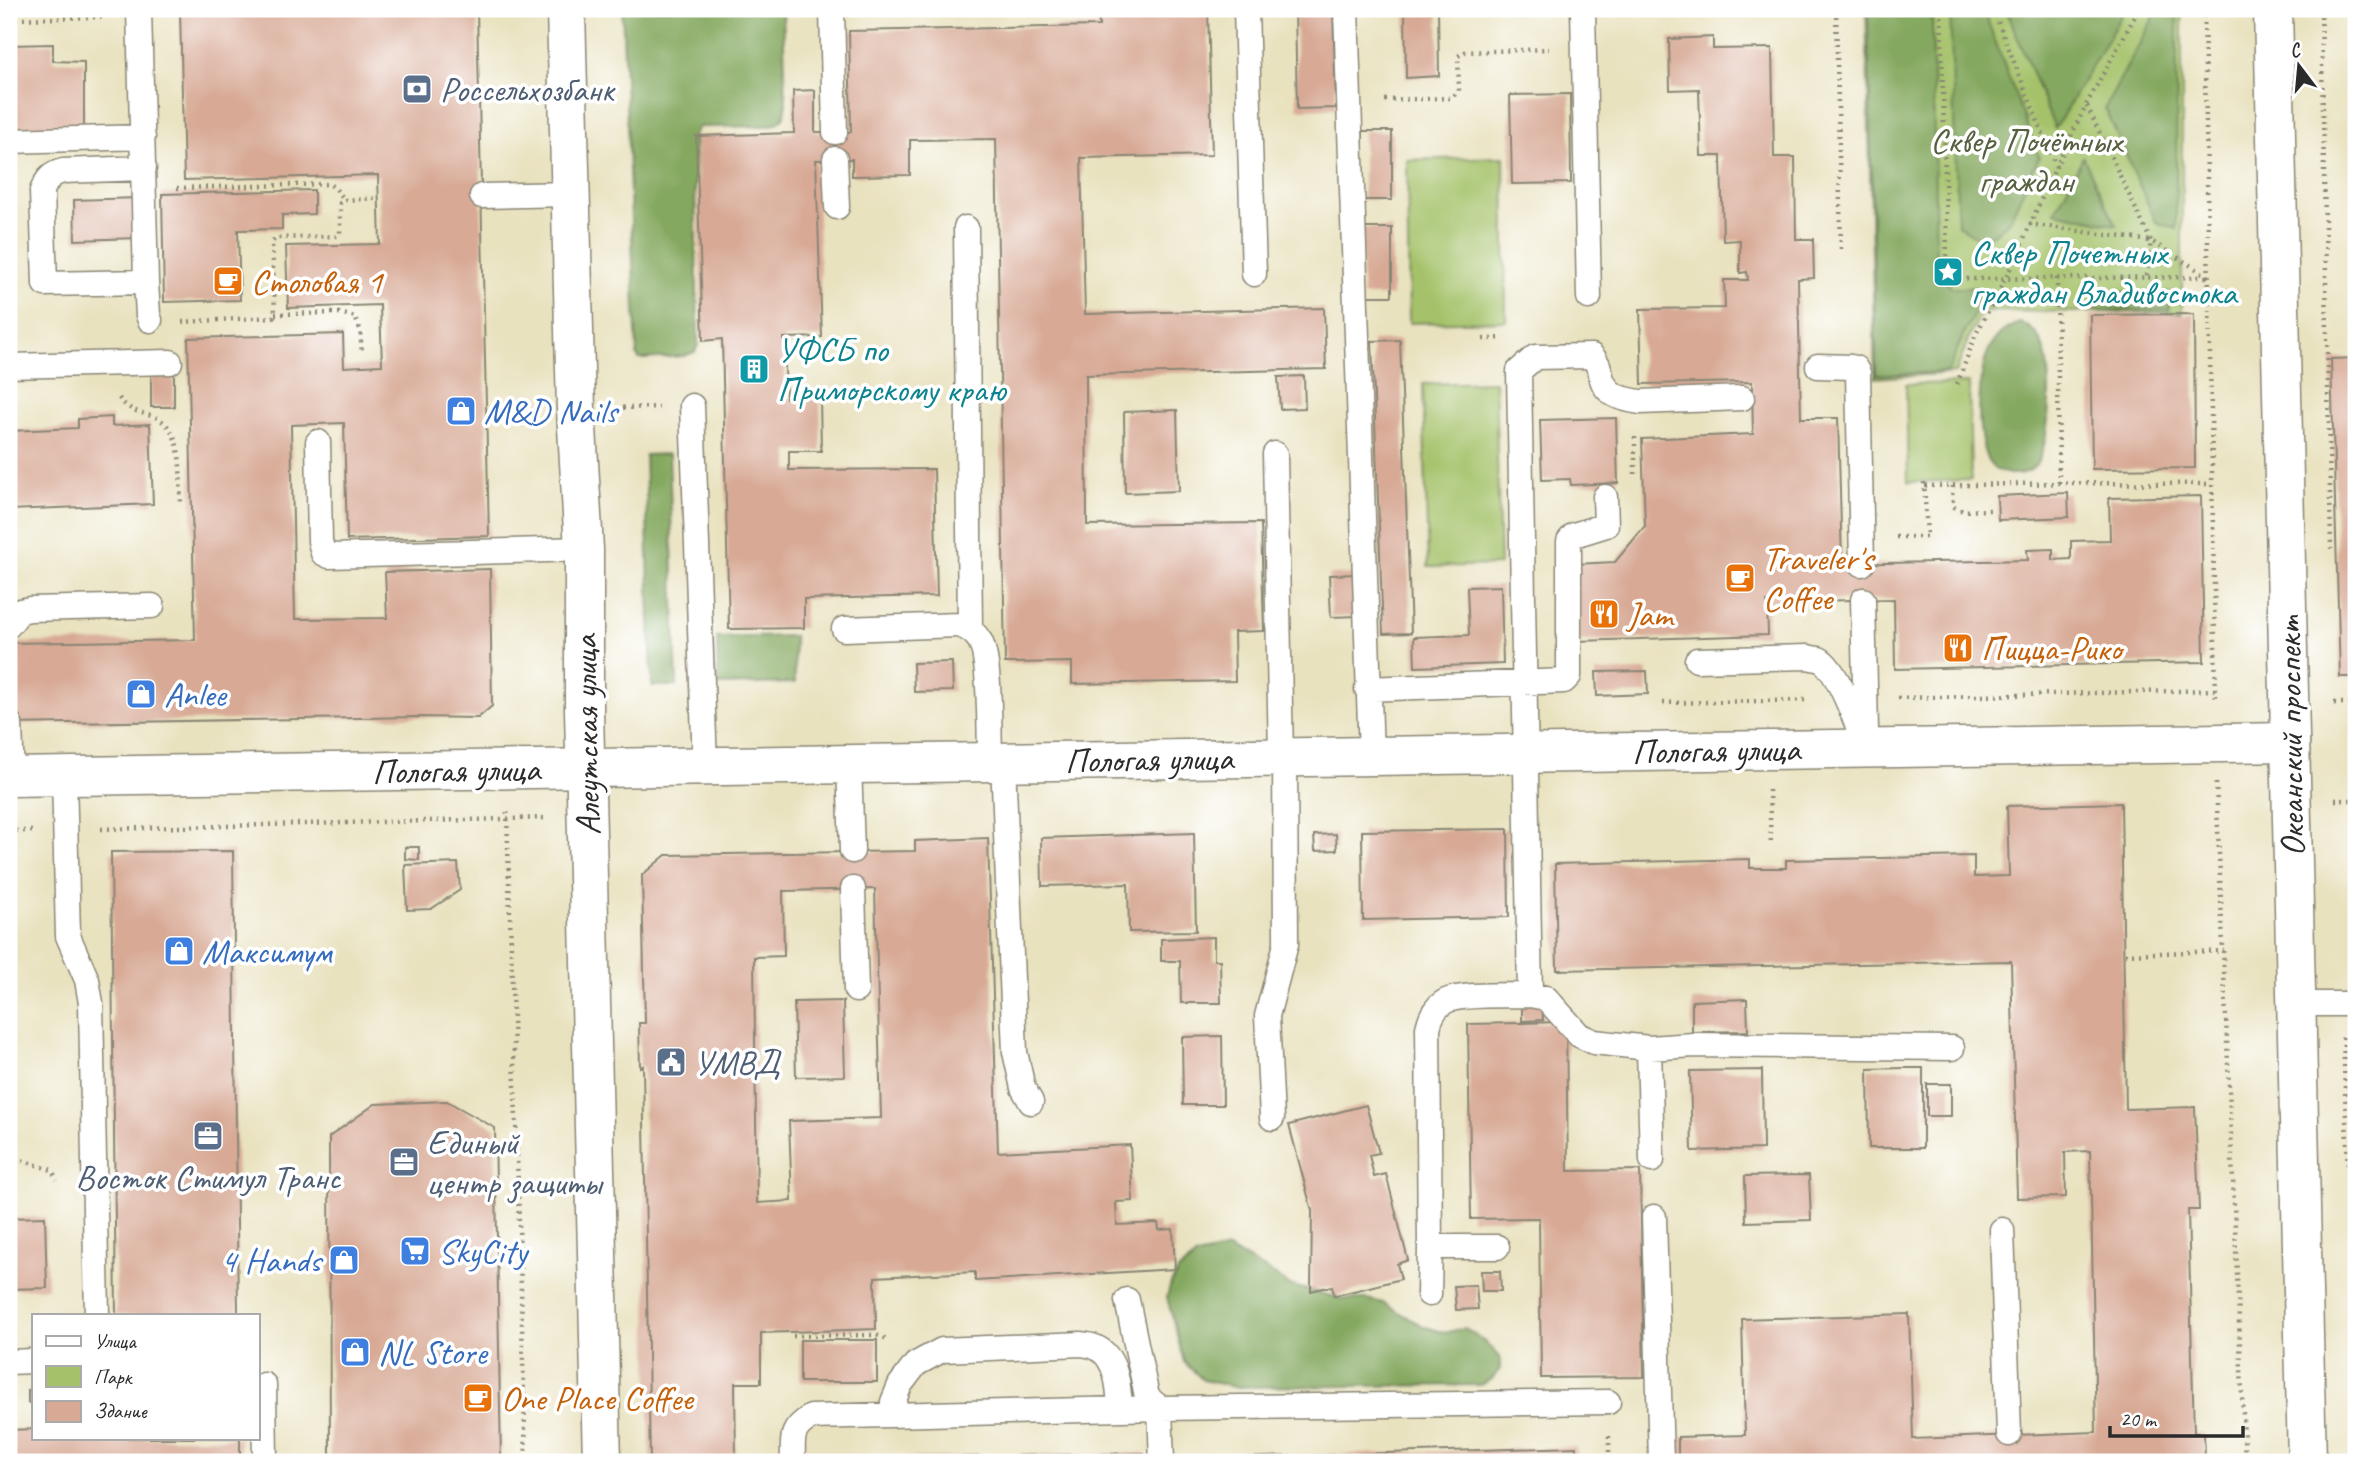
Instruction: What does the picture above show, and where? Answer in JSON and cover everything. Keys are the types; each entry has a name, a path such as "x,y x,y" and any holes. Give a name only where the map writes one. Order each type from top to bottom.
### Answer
{"main road":[{"name":"Алеутская улица","path":"566,9 576,410 584,549 585,768 603,1462"},
{"name":"Океанский проспект","path":"2273,9 2307,1462"},
{"name":"Пологая улица","path":"10,777 2290,742"}],"lane":[{"path":"832,9 835,132"},
{"path":"1246,9 1254,274"},
{"path":"1346,9 1371,756"},
{"path":"1583,9 1589,297"},
{"path":"139,12 146,282 150,320"},
{"path":"9,141 143,137"},
{"path":"835,159 836,207"},
{"path":"145,178 64,171 53,174 46,181 43,191 45,284 146,282"},
{"path":"482,196 571,194"},
{"path":"966,228 970,629"},
{"path":"1530,995 1519,371 1535,357 1592,356 1597,363 1603,385 1613,395 1635,401 1742,398"},
{"path":"9,366 170,362"},
{"path":"1818,366 1851,367 1858,373 1862,564"},
{"path":"692,406 705,766"},
{"path":"318,442 320,541 323,553 329,556 584,549"},
{"path":"1272,1118 1266,1016 1286,944 1275,454"},
{"path":"1367,689 1564,681 1569,676 1569,541 1574,535 1606,525 1605,498"},
{"path":"1863,600 1855,699 1866,748"},
{"path":"9,625 20,611 30,609 152,606"},
{"path":"844,629 959,625 970,629 981,642 986,663 996,761 1015,1052 1023,1088 1031,1102"},
{"path":"1697,660 1819,659 1855,699"},
{"path":"10,724 10,777"},
{"path":"849,764 852,851"},
{"path":"64,775 68,936 87,980 91,1003 97,1314"},
{"path":"853,889 856,990"},
{"path":"1429,1294 1427,1028 1430,1018 1447,1000 1530,995 1546,998 1579,1035 1594,1042 1649,1048 1694,1045 1952,1048"},
{"path":"2296,1004 2349,1004"},
{"path":"1649,1048 1652,1160"},
{"path":"1654,1217 1661,1462"},
{"path":"2002,1230 2009,1434"},
{"path":"1430,1247 1497,1247"},
{"path":"1127,1300 1147,1396 1160,1408 1161,1462"},
{"path":"892,1415 893,1402 900,1385 916,1364 942,1350 1081,1344 1096,1347 1105,1354 1119,1389 1120,1408"},
{"path":"9,1362 32,1361"},
{"path":"264,1385 265,1462"},
{"path":"793,1462 793,1433 800,1423 811,1417 1120,1408 1608,1402"}],"path":[{"path":"1836,9 1840,251"},
{"path":"1941,9 1947,260 1953,273 1966,279 2209,278 2151,241 2029,223"},
{"path":"1993,9 2056,167"},
{"path":"1956,384 1976,334 2006,278 2056,167 2139,9"},
{"path":"2321,9 2331,551"},
{"path":"9,19 139,12"},
{"path":"1349,101 1451,98 1460,91 1458,57 1465,51 1553,49"},
{"path":"2087,105 2151,241 2146,279"},
{"path":"145,178 329,184 345,200"},
{"path":"275,314 272,242 276,238 336,236 340,233 340,203 345,200 379,198"},
{"path":"2057,278 2059,483"},
{"path":"150,320 156,323 269,319 275,314 339,313 355,317 360,328 362,354"},
{"path":"111,363 119,397 123,403 131,410 167,424 175,435 181,503"},
{"path":"1605,498 1629,497 1635,489 1635,401"},
{"path":"576,410 692,406"},
{"path":"1893,537 1927,537 1925,483 1953,486 2059,483 2213,484"},
{"path":"1953,486 1954,507 1963,510 1990,510"},
{"path":"2334,689 2334,703 2356,703"},
{"path":"1663,703 2216,690"},
{"path":"1769,783 1771,845"},
{"path":"2335,786 2335,800 2356,800"},
{"path":"9,831 508,821 586,816"},
{"path":"508,821 526,1462"},
{"path":"2125,954 2224,951"},
{"path":"2349,1004 2356,1382"},
{"path":"9,1156 52,1170 57,1180 57,1192"},
{"path":"793,1336 876,1335 894,1342 908,1353 916,1364"}],"green space":[{"path":"622,9 783,9 786,109 782,119 768,126 699,127 694,134 698,345 695,352 684,356 639,359 637,355"},
{"name":"Сквер Почётных граждан","path":"1866,9 2182,9 2182,313 1983,311 1970,334 1956,373 1875,378"},
{"path":"1868,9 1932,9 1936,266 1947,284 1952,287 1985,290 1948,372 1876,375"},
{"path":"1950,9 1983,9 2039,157 2009,221 1995,234 1978,238 1958,225"},
{"path":"2006,9 2125,9 2055,129"},
{"path":"2158,9 2177,9 2176,229 2156,222 2105,108"},
{"path":"1504,157 1506,321 1409,323 1407,160"},
{"path":"2083,157 2116,225 2055,212"},
{"path":"2096,292 2170,292 2169,310 2095,310"},
{"path":"2020,323 2038,336 2046,355 2049,409 2044,446 2039,460 2030,470 2011,474 1996,470 1988,461 1980,430 1980,391 1986,357 1991,346 2003,332"},
{"path":"1495,382 1500,565 1428,567 1423,384"},
{"path":"1969,383 1971,480 1908,482 1906,384"},
{"path":"669,454 677,686 652,686 645,455"},
{"path":"794,636 795,683 718,685 717,638"},
{"path":"1228,1249 1289,1285 1343,1299 1367,1299 1383,1303 1423,1326 1439,1331 1464,1328 1500,1357 1500,1369 1492,1379 1480,1385 1235,1387 1203,1380 1184,1362 1167,1297 1179,1270 1197,1256"}],"building":[{"path":"477,9 489,536 347,540 344,423 291,425 295,619 387,618 385,572 490,569 492,706 478,718 9,724 9,643 195,640 188,338 343,334 344,367 382,365 380,305 288,308 286,246 380,244 378,175 184,180 180,10"},
{"path":"1098,9 1208,9 1212,155 1081,158 1085,314 1324,308 1326,369 1086,375 1087,525 1261,523 1264,631 1234,632 1235,681 1072,684 1072,662 1005,663 996,139 910,140 910,175 852,176 852,159 816,160 822,337 784,338 786,398 820,397 821,451 789,451 789,470 934,469 937,596 804,599 804,628 729,629 722,339 703,341 696,136 794,133 793,91 815,90 815,132 851,132 849,31 1099,26"},
{"path":"1295,9 1333,9 1336,108 1297,109"},
{"path":"1405,9 1438,9 1439,76 1406,78"},
{"path":"1713,37 1713,49 1772,48 1774,157 1795,157 1796,239 1813,239 1814,278 1798,279 1801,418 1838,418 1842,564 2028,560 2027,550 2053,549 2053,560 2071,559 2071,541 2110,540 2109,498 2201,496 2204,662 1895,669 1894,599 1767,602 1768,635 1577,641 1575,564 1615,562 1645,526 1642,439 1753,434 1752,382 1642,384 1640,309 1725,308 1724,280 1748,280 1747,272 1740,273 1740,240 1723,241 1721,156 1701,156 1699,89 1670,90 1669,39"},
{"path":"53,44 53,61 84,62 84,128 9,128 9,45"},
{"path":"1570,94 1571,183 1512,184 1510,95"},
{"path":"1363,131 1392,131 1392,200 1363,200"},
{"path":"314,190 314,214 282,215 282,229 238,230 240,300 164,302 162,194"},
{"path":"139,198 139,238 75,240 74,200"},
{"path":"1362,228 1392,228 1392,296 1362,296"},
{"path":"2194,314 2195,468 2092,469 2090,315"},
{"path":"1400,340 1411,633 1383,634 1372,341"},
{"path":"2356,358 2356,677 2340,677 2331,359"},
{"path":"151,371 174,371 174,407 151,407"},
{"path":"1304,376 1305,408 1280,409 1278,377"},
{"path":"1177,410 1179,491 1125,493 1124,412"},
{"path":"112,417 112,426 150,424 153,504 9,510 9,431 78,428 78,419"},
{"path":"1616,418 1618,483 1571,485 1570,479 1542,480 1540,420"},
{"path":"2068,493 2069,517 1998,520 1997,496"},
{"path":"1356,574 1358,616 1331,617 1329,575"},
{"path":"1501,586 1503,664 1415,667 1414,637 1469,635 1467,587"},
{"path":"952,662 953,691 914,692 913,663"},
{"path":"1647,671 1648,694 1597,696 1596,672"},
{"path":"2121,803 2126,1109 2195,1107 2199,1210 2188,1210 2194,1433 2204,1433 2205,1462 1678,1462 1678,1437 1745,1435 1742,1319 1909,1314 1913,1439 2096,1432 2090,1151 2065,1152 2066,1197 2017,1198 2011,961 1557,970 1555,864 1750,859 1750,868 1786,868 1786,860 1974,856 1974,877 2009,876 2007,806"},
{"path":"1508,829 1509,917 1363,920 1362,831"},
{"path":"1194,833 1196,931 1129,932 1128,884 1042,886 1041,838"},
{"path":"1336,834 1337,850 1315,851 1314,835"},
{"path":"988,838 998,1152 1130,1145 1133,1201 1116,1202 1117,1225 1158,1223 1159,1230 1173,1229 1175,1269 975,1281 975,1272 875,1277 876,1329 761,1333 761,1383 735,1383 736,1462 650,1462 643,1066 640,1067 639,1023 645,1023 642,875 666,855 915,851 915,841","holes":["875,889 881,1118 789,1121 792,1201 757,1203 754,957 784,956 783,891"]},
{"path":"405,847 419,847 419,860 405,859"},
{"path":"233,851 238,1314 116,1314 111,852"},
{"path":"458,863 460,890 431,909 407,910 405,865"},
{"path":"1214,937 1214,960 1220,960 1221,1003 1181,1003 1180,961 1161,961 1161,939"},
{"path":"1747,999 1748,1031 1692,1032 1692,1001"},
{"path":"843,1001 845,1076 796,1077 794,1002"},
{"path":"1522,1001 1542,1001 1543,1020 1522,1021"},
{"path":"1566,1022 1568,1171 1640,1170 1644,1377 1541,1378 1539,1218 1471,1219 1468,1024"},
{"path":"1222,1036 1223,1105 1183,1105 1182,1037"},
{"path":"1923,1068 1923,1148 1869,1148 1868,1069"},
{"path":"1762,1070 1763,1149 1692,1151 1690,1071"},
{"path":"1927,1084 1951,1084 1951,1116 1927,1116"},
{"path":"447,1101 495,1128 501,1462 330,1462 329,1137 375,1104"},
{"path":"1366,1105 1379,1153 1369,1155 1374,1177 1386,1174 1408,1260 1397,1264 1401,1279 1334,1296 1332,1286 1311,1291 1312,1211 1289,1125"},
{"path":"1809,1175 1811,1220 1746,1222 1745,1176"},
{"path":"45,1217 47,1288 9,1289 9,1218"},
{"path":"1481,1271 1500,1271 1501,1291 1482,1291"},
{"path":"1476,1285 1478,1309 1456,1310 1454,1286"},
{"path":"800,1340 877,1340 877,1382 800,1382"},
{"path":"28,1390 32,1390 32,1403 28,1403"},
{"path":"32,1429 32,1440 240,1440 240,1462 9,1462 9,1430"},
{"path":"1576,1447 1576,1462 1198,1462 1198,1459"},
{"path":"1144,1453 1144,1462 848,1462 848,1459"}],"place":[{"name":"Россельхозбанк","path":"417,89"},
{"name":"Сквер Почетных граждан Владивостока","path":"1948,272"},
{"name":"Столовая 1","path":"228,281"},
{"name":"УФСБ по Приморскому краю","path":"754,369"},
{"name":"M&D Nails","path":"461,411"},
{"name":"Traveler's Coffee","path":"1740,578"},
{"name":"Jam","path":"1604,614"},
{"name":"Пицца-Рико","path":"1958,648"},
{"name":"Anlee","path":"141,694"},
{"name":"Максимум","path":"179,951"},
{"name":"УМВД","path":"671,1062"},
{"name":"Восток Стимул Транс","path":"208,1136"},
{"name":"Единый центр защиты","path":"404,1162"},
{"name":"SkyCity","path":"415,1251"},
{"name":"4 Hands","path":"344,1260"},
{"name":"NL Store","path":"355,1352"},
{"name":"One Place Coffee","path":"478,1398"}]}
